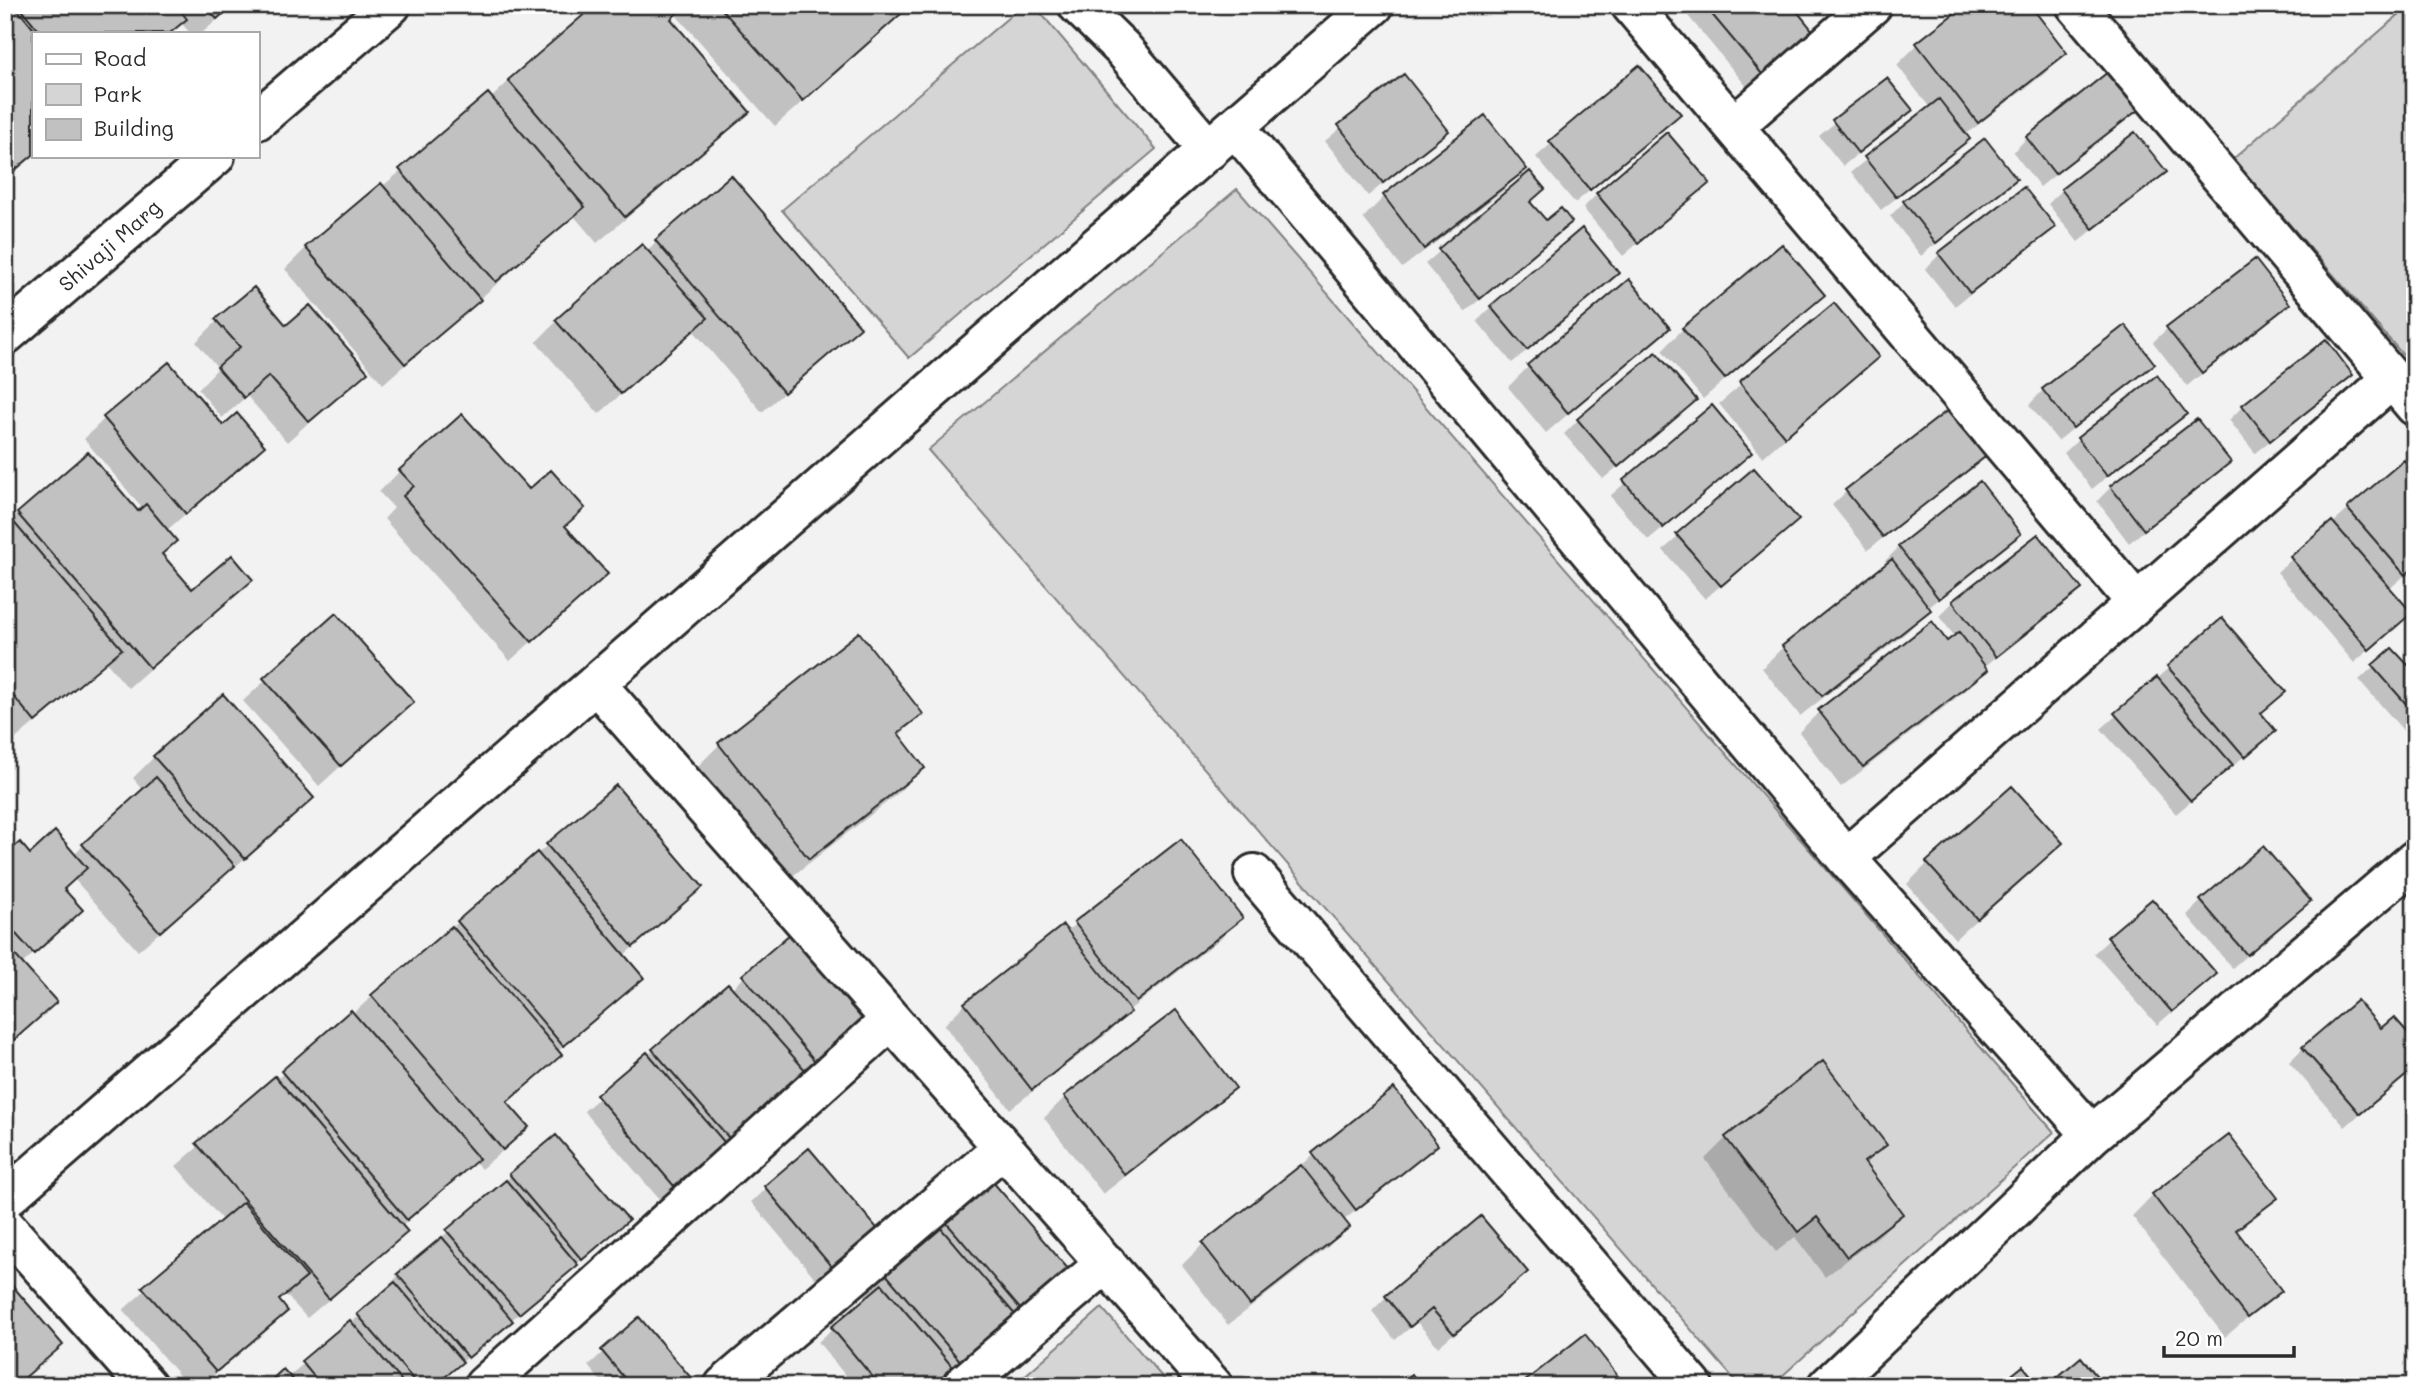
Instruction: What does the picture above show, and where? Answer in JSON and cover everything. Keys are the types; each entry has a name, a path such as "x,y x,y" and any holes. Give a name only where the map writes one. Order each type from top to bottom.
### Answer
{"street":[{"path":"1078,5 1222,138 1846,858 2092,1135"},
{"path":"5,1199 1374,5"},
{"path":"1631,5 2136,602"},
{"path":"1734,126 1872,5"},
{"path":"1846,858 2136,602 2403,393 2076,5"},
{"path":"259,118 386,7"},
{"name":"Shivaji Marg","path":"5,335 213,158"},
{"path":"596,684 1213,1386"},
{"path":"1828,1386 2092,1135 2415,860"},
{"path":"1254,874 1693,1386"},
{"path":"484,1386 891,1020"},
{"path":"724,1386 1003,1148"},
{"path":"5,1226 147,1386"},
{"path":"962,1386 1106,1263"}],"green space":[{"path":"1023,5 1034,5 1156,149 909,358 782,210"},
{"path":"2410,5 2415,5 2415,369 2233,159"},
{"path":"1237,189 2054,1132 1771,1386 1740,1386 928,450"},
{"path":"1102,1308 1170,1386 1013,1386"}],"building":[{"path":"5,5 14,5 36,32 32,32 32,156 15,170 5,158"},
{"path":"18,5 176,5 187,19 171,32 40,32"},
{"path":"204,5 233,5 217,19"},
{"path":"595,5 685,5 671,19 750,112 625,217 508,80"},
{"path":"718,5 911,5 803,101"},
{"path":"1704,5 1792,5 1818,37 1767,80"},
{"path":"1965,5 2030,5 2067,53 1978,123 1916,43"},
{"path":"1639,65 1681,114 1590,190 1549,141"},
{"path":"2108,72 2138,110 2055,174 2026,137"},
{"path":"1404,74 1449,131 1383,183 1338,125"},
{"path":"1887,78 1913,110 1858,153 1832,120"},
{"path":"488,93 585,207 496,282 399,169"},
{"path":"1939,99 1970,139 1896,197 1864,157"},
{"path":"1485,115 1527,169 1424,249 1383,195"},
{"path":"1667,132 1710,183 1638,243 1596,193"},
{"path":"2135,132 2167,172 2093,229 2061,189"},
{"path":"1985,138 2017,179 1936,243 1903,201"},
{"path":"1530,171 1545,189 1530,202 1546,220 1561,208 1572,222 1480,299 1438,249"},
{"path":"731,175 861,327 784,393 655,240"},
{"path":"381,183 481,300 405,364 305,247"},
{"path":"2024,187 2056,227 1970,293 1938,253"},
{"path":"1582,228 1619,273 1527,350 1490,306"},
{"path":"642,244 708,318 621,394 555,320"},
{"path":"1782,244 1825,295 1725,379 1682,328"},
{"path":"2255,259 2290,304 2202,373 2166,327"},
{"path":"1629,279 1670,328 1568,413 1527,365"},
{"path":"254,287 286,325 310,305 368,372 309,422 269,376 244,398 217,367 240,347 215,319"},
{"path":"1834,303 1879,357 1785,437 1739,382"},
{"path":"2125,325 2155,364 2073,428 2042,389"},
{"path":"2326,339 2353,375 2270,441 2242,405"},
{"path":"1656,352 1697,400 1618,467 1577,419"},
{"path":"169,362 223,425 237,413 265,446 186,514 103,417"},
{"path":"2157,375 2187,414 2107,476 2077,438"},
{"path":"1712,405 1752,453 1663,528 1623,480"},
{"path":"1948,410 1985,457 1883,537 1845,490"},
{"path":"462,414 529,489 551,470 585,508 565,526 608,574 532,642 403,496 414,486 399,470"},
{"path":"2197,419 2231,462 2144,530 2110,486"},
{"path":"88,452 138,511 146,504 177,541 162,554 192,589 232,555 253,580 150,668 17,513"},
{"path":"2404,460 2415,473 2415,567 2405,575 2347,508"},
{"path":"1754,468 1799,520 1721,586 1676,534"},
{"path":"1980,481 2021,534 1939,599 1898,546"},
{"path":"5,512 122,649 35,722 5,686"},
{"path":"2332,521 2412,613 2369,650 2290,557"},
{"path":"2038,534 2082,589 1996,657 1952,601"},
{"path":"1892,559 1931,610 1822,696 1782,646"},
{"path":"336,613 414,702 341,766 263,678"},
{"path":"2222,618 2286,692 2261,713 2276,731 2245,757 2167,666"},
{"path":"1932,621 1947,641 1959,632 1988,670 1863,767 1818,710"},
{"path":"859,632 923,714 898,733 925,768 809,859 718,743"},
{"path":"2392,648 2408,665 2415,659 2415,714 2372,665"},
{"path":"2157,677 2233,765 2191,801 2114,713"},
{"path":"223,694 314,798 245,859 153,756"},
{"path":"156,777 235,866 160,932 82,844"},
{"path":"616,785 703,887 633,947 546,844"},
{"path":"2012,786 2063,843 1977,919 1926,862"},
{"path":"55,831 87,868 64,889 83,910 34,954 5,922 5,855 20,842 30,854"},
{"path":"1181,839 1243,918 1136,1002 1074,922"},
{"path":"2263,846 2311,901 2247,955 2200,900"},
{"path":"537,852 644,978 563,1046 457,921"},
{"path":"2152,899 2217,974 2172,1012 2107,937"},
{"path":"1063,925 1131,1012 1032,1090 964,1003"},
{"path":"452,926 562,1055 507,1102 529,1127 503,1150 371,995"},
{"path":"790,934 863,1020 815,1061 742,975"},
{"path":"5,944 57,1002 5,1048"},
{"path":"728,983 806,1071 729,1138 652,1049"},
{"path":"2357,1000 2381,1028 2394,1017 2415,1041 2415,1068 2360,1114 2302,1047"},
{"path":"351,1010 479,1159 407,1220 281,1071"},
{"path":"1176,1010 1236,1088 1125,1175 1064,1096"},
{"path":"647,1052 725,1143 674,1186 596,1095"},
{"path":"1823,1061 1887,1145 1864,1162 1903,1214 1847,1257 1817,1217 1798,1232 1725,1137"},
{"path":"275,1076 408,1232 329,1299 196,1143"},
{"path":"1394,1088 1438,1145 1356,1210 1312,1153"},
{"path":"556,1135 629,1220 582,1260 509,1174"},
{"path":"2229,1135 2278,1198 2236,1230 2282,1291 2247,1318 2152,1194"},
{"path":"809,1148 882,1234 836,1272 764,1186"},
{"path":"1301,1165 1350,1227 1250,1305 1202,1243"},
{"path":"506,1180 578,1265 519,1314 446,1230"},
{"path":"992,1181 1069,1270 1021,1310 945,1221"},
{"path":"243,1202 307,1277 279,1300 288,1311 216,1372 142,1287"},
{"path":"1481,1216 1528,1272 1454,1334 1432,1309 1410,1327 1385,1296"},
{"path":"939,1226 1017,1317 962,1363 885,1273"},
{"path":"442,1237 513,1321 468,1358 397,1274"},
{"path":"5,1277 63,1345 15,1386 5,1386"},
{"path":"395,1282 463,1362 434,1386 419,1386 357,1314"},
{"path":"882,1284 956,1371 938,1386 880,1386 831,1327"},
{"path":"639,1317 698,1386 631,1386 601,1350"},
{"path":"350,1320 406,1386 322,1386 301,1361"},
{"path":"1585,1334 1625,1385 1519,1386"},
{"path":"2081,1357 2105,1386 2047,1386"},
{"path":"2023,1366 2040,1386 1998,1386"},
{"path":"283,1369 299,1386 265,1386"},
{"path":"1412,1374 1421,1386 1396,1386"},
{"path":"1449,1379 1455,1386 1440,1386"}]}
